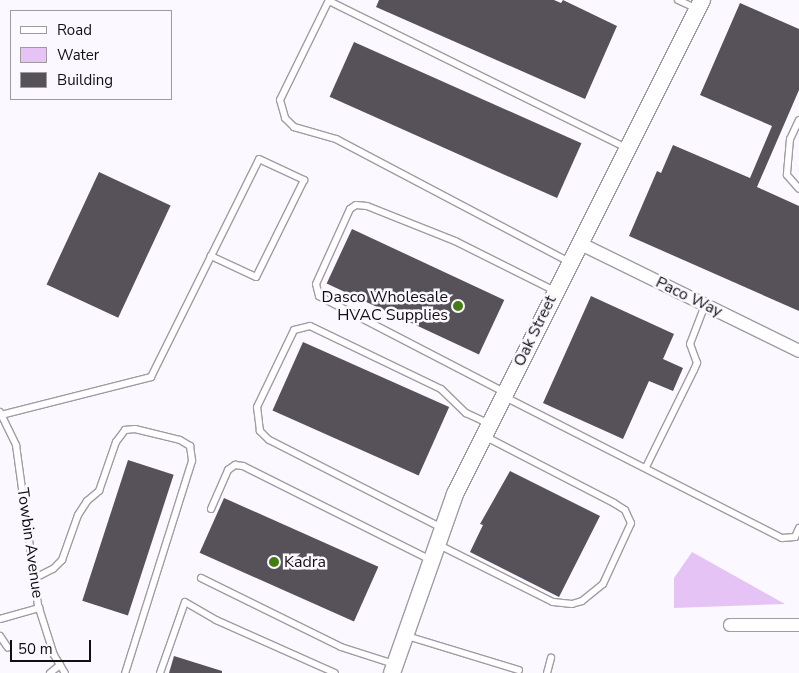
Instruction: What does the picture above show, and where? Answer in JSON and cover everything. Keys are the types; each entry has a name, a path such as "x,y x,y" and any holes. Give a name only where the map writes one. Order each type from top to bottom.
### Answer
{"street":[{"name":"Oak Street","path":"394,669 455,494 569,262 699,5"},
{"name":"Paco Way","path":"579,242 799,351"},
{"path":"730,625 799,625"}],"lane":[{"path":"569,262 336,139 294,127 285,118 280,100 329,0 626,148"},
{"path":"678,0 699,5"},
{"path":"799,120 790,139 787,175 799,189"},
{"path":"1,414 150,377 259,159 304,180 256,277 211,256"},
{"path":"555,291 455,241 367,206 356,205 350,209 316,284 318,296 782,538 795,537 799,528"},
{"path":"646,466 694,370 696,363 690,344 705,305"},
{"path":"438,545 552,602 572,604 582,601 602,584 630,523 625,510 614,502 487,430 441,389 310,326 294,330 257,407 260,431 269,440 443,528"},
{"name":"Towbin Avenue","path":"1,414 16,445 39,608 60,665 65,673"},
{"path":"35,578 54,570 62,560 78,515 87,501 99,491 116,442 126,430 136,428 180,440 190,446 192,461 125,673"},
{"path":"211,509 228,470 235,465 243,466 432,560"},
{"path":"201,578 341,648 394,669"},
{"path":"160,673 185,602 216,620 335,673"},
{"path":"0,619 39,608"},
{"path":"0,636 8,648"},
{"path":"406,636 519,670"},
{"path":"547,673 550,658"},
{"path":"50,673 60,665"}],"water":[{"path":"692,552 785,604 674,608 674,578"}],"building":[{"path":"379,0 554,0 561,3 563,0 617,26 585,99 376,7"},
{"path":"740,3 799,29 799,90 757,187 799,206 799,311 629,236 657,171 661,173 673,145 750,178 772,126 700,95"},
{"path":"354,42 581,143 557,198 330,97"},
{"path":"99,172 171,205 118,318 47,284"},
{"path":"352,229 504,300 479,354 327,283"},
{"path":"591,296 674,334 663,359 683,368 673,391 649,381 623,439 543,403"},
{"path":"303,342 449,407 419,476 272,411"},
{"path":"128,460 174,475 128,616 82,601"},
{"path":"510,471 600,516 559,597 470,552 483,525 480,524"},
{"path":"224,498 378,567 354,622 200,553"},
{"path":"174,656 222,671 222,673 169,673"}],"place":[{"name":"Dasco Wholesale HVAC Supplies","path":"458,306"},
{"name":"Kadra","path":"274,562"}]}
